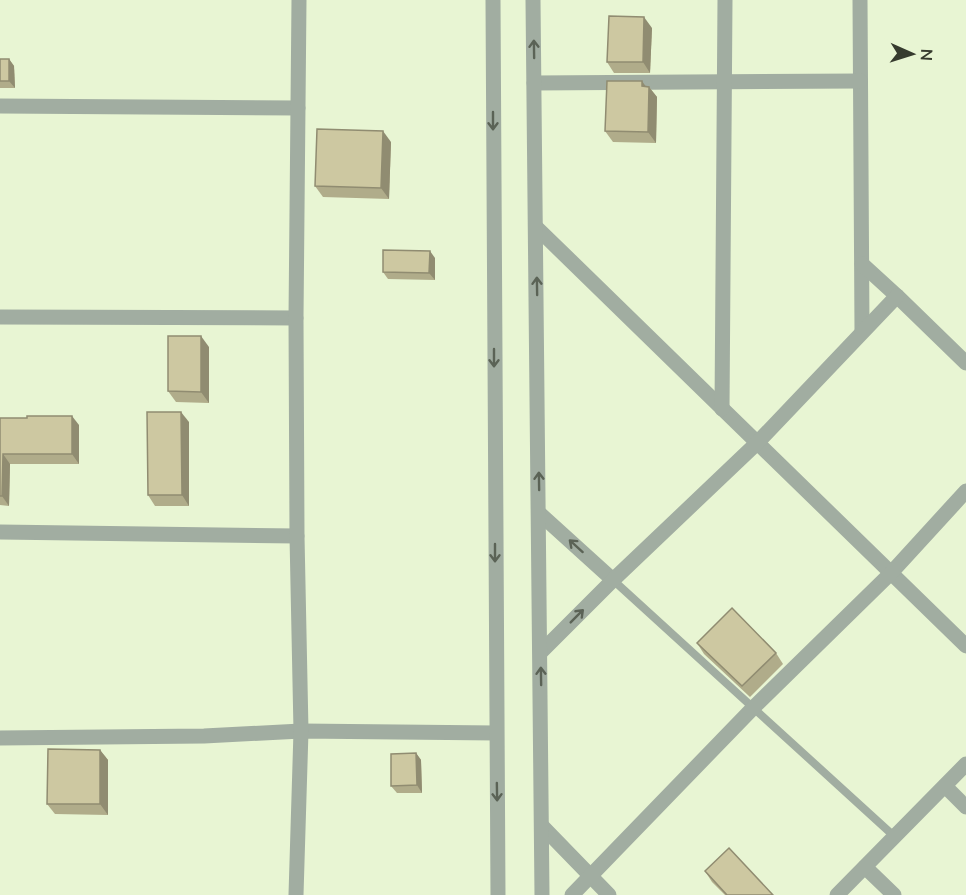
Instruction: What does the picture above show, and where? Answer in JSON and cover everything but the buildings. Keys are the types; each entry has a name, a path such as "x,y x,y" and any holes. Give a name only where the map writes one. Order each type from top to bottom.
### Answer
{"street":[{"path":"296,895 301,731 296,318 299,0"},
{"path":"492,0 498,895"},
{"path":"533,0 542,895"},
{"path":"722,409 725,0"},
{"path":"860,0 862,330"},
{"path":"534,83 860,81"},
{"path":"0,106 298,108"},
{"path":"536,227 966,646"},
{"path":"862,264 966,363"},
{"path":"541,652 757,443 862,330 897,296"},
{"path":"0,317 296,318"},
{"path":"572,895 754,707 891,573 966,491"},
{"path":"539,513 614,580"},
{"path":"0,532 297,536"},
{"path":"0,738 204,736 301,731 496,733"},
{"path":"837,895 966,764"},
{"path":"945,786 966,807"},
{"path":"542,826 609,895"},
{"path":"865,867 894,895"}],"lane":[{"path":"614,580 895,837"}]}
